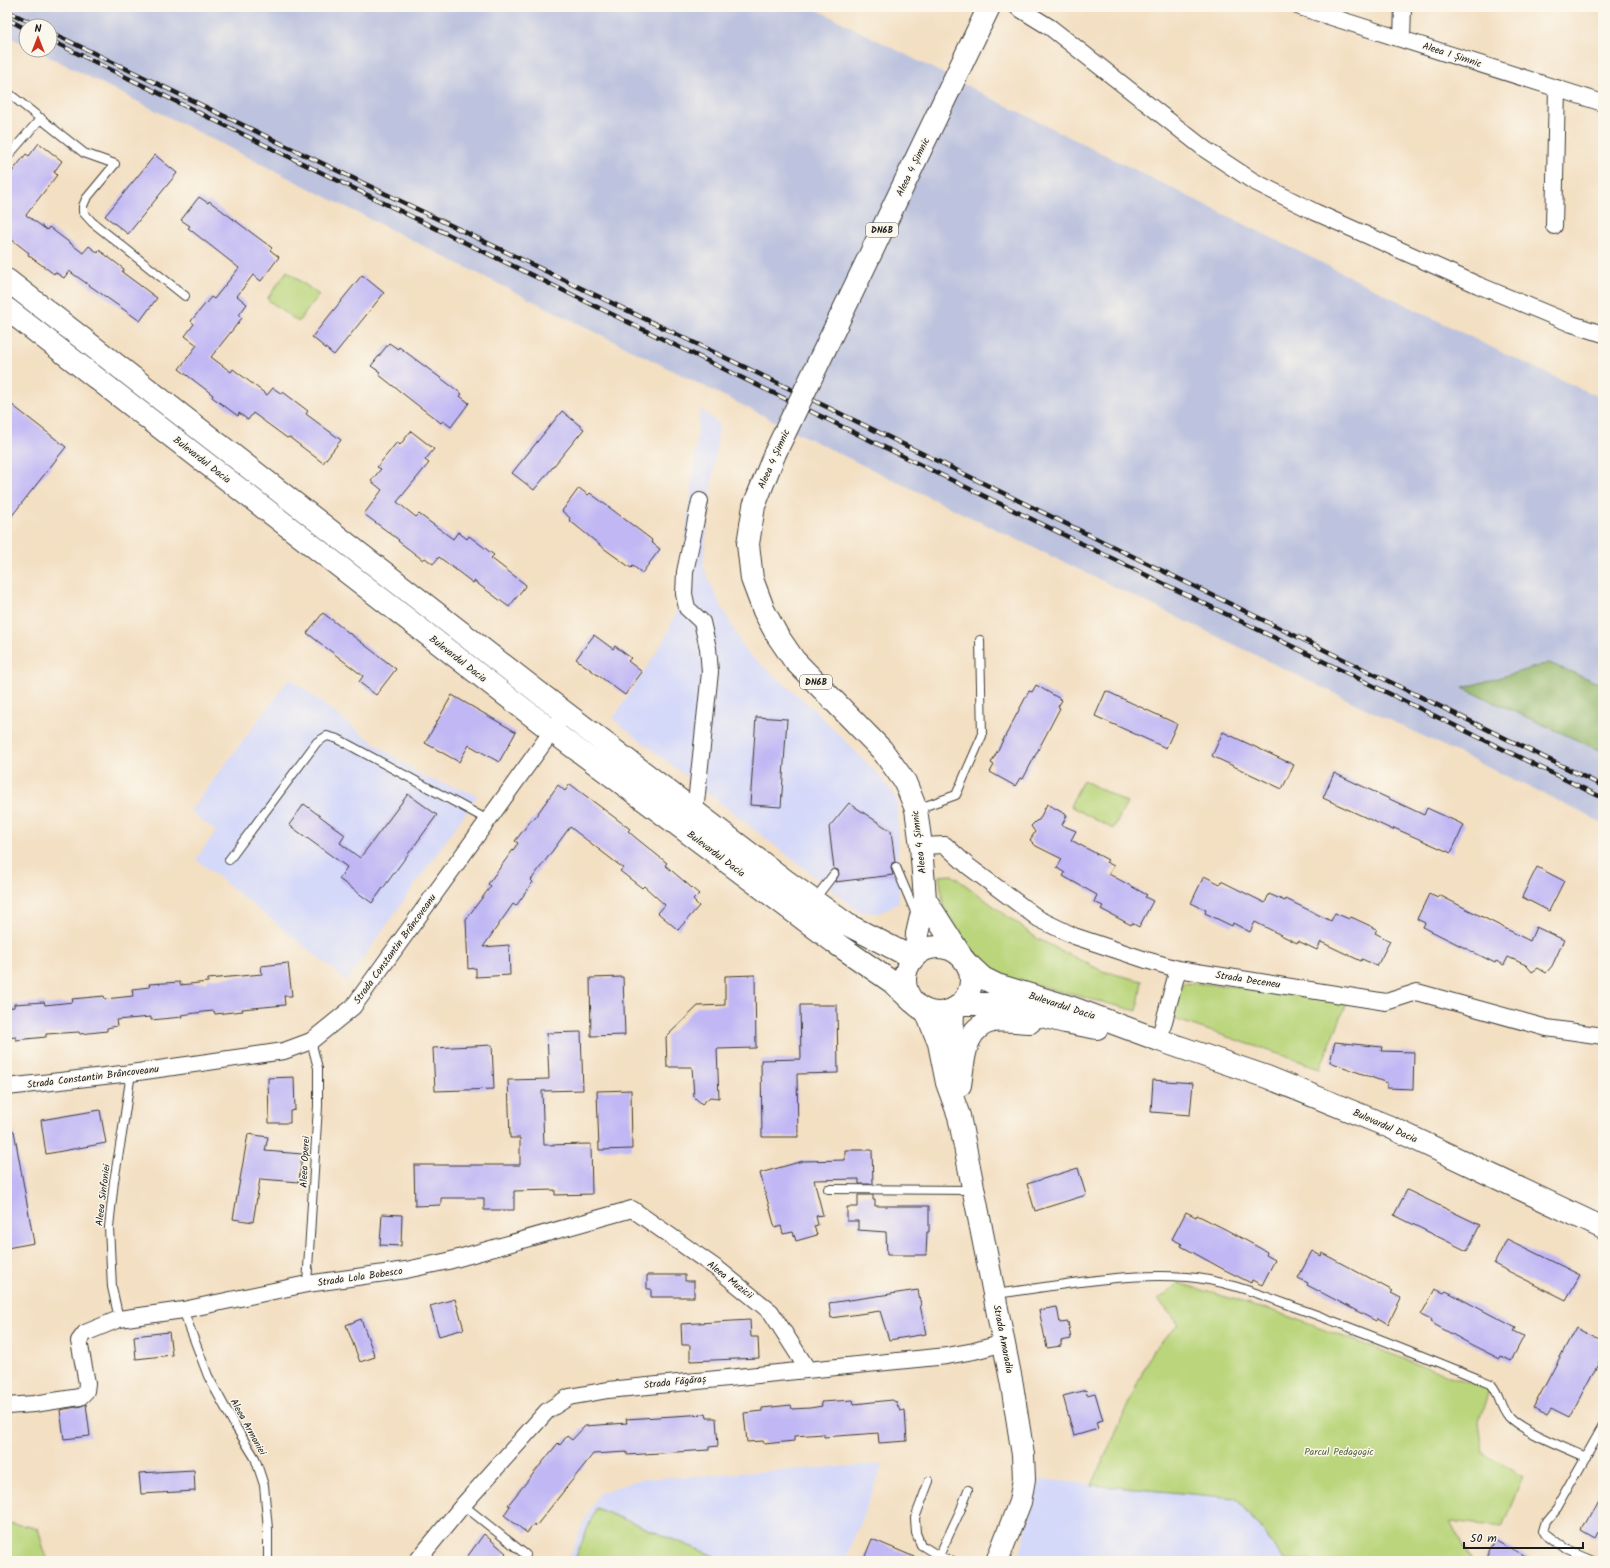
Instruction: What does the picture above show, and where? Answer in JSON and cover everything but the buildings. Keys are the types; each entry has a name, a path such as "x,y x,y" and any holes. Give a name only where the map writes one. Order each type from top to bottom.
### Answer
{"main road":[{"name":"Aleea 4 Șimnic","path":"914,957 917,934 925,899 921,846 916,809 905,782 882,750 794,660 777,634 764,611 752,579 748,544 754,506 775,453 989,7"},
{"name":"Bulevardul Dacia","path":"7,280 565,713 695,812 848,925 914,957 924,950 933,947 942,946 952,949 983,978 997,985 1070,1007 1266,1077 1390,1127 1603,1228"},
{"name":"Bulevardul Dacia","path":"7,309 552,731 828,938 892,982 919,1006 944,1013 957,1007 995,1004 1064,1022 1159,1040"},
{"name":"Aleea 4 Șimnic","path":"925,899 964,959"},
{"path":"914,957 908,966 905,975 905,984 908,994 919,1006"},
{"path":"957,1007 968,995 972,986 972,975 964,959"},
{"name":"Strada Amaradia","path":"919,1006 939,1043 947,1083 959,1116 1004,1343 1022,1444 1024,1479 1020,1502 997,1561"},
{"name":"Strada Amaradia","path":"957,1007 952,1042 960,1085 959,1116"},
{"path":"960,1085 967,1041 976,1029 992,1021 1064,1022"}],"street":[{"path":"1018,7 1051,28 1206,150 1253,181 1316,212 1471,282 1572,324 1603,334"},
{"name":"Aleea 1 Șimnic","path":"1300,7 1603,103"},
{"path":"1402,39 1403,7"},
{"path":"1554,226 1556,88"},
{"path":"695,812 710,672 708,648 702,622 688,608 684,594 685,572 700,501"},
{"name":"Strada Constantin Brâncoveanu","path":"7,1087 131,1073 284,1051 311,1041 353,1007 565,713"},
{"name":"Strada Deceneu","path":"921,846 945,845 968,866 1039,919 1074,936 1178,969 1386,1002 1417,992 1547,1028 1603,1036"},
{"path":"1159,1040 1178,969"},
{"name":"Strada Lola Bobesco","path":"7,1406 34,1404 80,1397 86,1391 87,1383 79,1342 85,1333 119,1319 183,1310 307,1284 406,1270 448,1261 632,1209"},
{"name":"Aleea Muzicii","path":"632,1209 719,1270 772,1312 808,1370"},
{"name":"Strada Făgăraș","path":"417,1561 464,1504 547,1411 570,1398 608,1390 712,1378 947,1356 1004,1343"}],"lane":[{"path":"7,92 84,153 115,164 86,199 83,206 83,212 92,222 185,296"},
{"path":"7,157 41,118"},
{"path":"916,809 956,796 982,736 980,640"},
{"path":"229,860 317,742 328,736 338,739 488,820"},
{"path":"896,867 920,922"},
{"path":"813,900 834,874"},
{"name":"Aleea Operei","path":"307,1284 318,1106 318,1068 311,1041"},
{"name":"Aleea Sinfoniei","path":"119,1319 112,1287 109,1227 114,1181 131,1073"},
{"path":"828,1189 974,1190"},
{"path":"994,1294 1111,1279 1155,1276 1188,1277 1223,1282 1342,1324 1491,1384 1498,1392 1502,1408 1510,1418 1530,1431 1586,1458"},
{"name":"Aleea Armoniei","path":"183,1310 208,1376 234,1424 255,1458 264,1485 268,1529 268,1561"},
{"path":"1594,1561 1568,1550 1543,1532 1546,1521 1556,1509 1603,1426"},
{"path":"929,1481 915,1518 916,1533 921,1545 939,1556 953,1561"},
{"path":"939,1556 961,1509 968,1490"},
{"path":"464,1504 526,1555"}],"shaded area":[{"path":"7,7 812,7 989,97 1497,350 1603,399 1603,823 844,456 447,258 52,58 58,58 58,18 18,18 18,41 7,36"},
{"path":"700,409 719,424 703,565 715,594 745,651 809,705 880,776 897,799 899,902 880,913 860,912 613,719 663,642 678,608"},
{"path":"290,678 363,735 424,777 478,795 347,981 196,859 216,831 190,811"},
{"path":"883,1464 845,1561 568,1561 587,1514 599,1493 642,1479"},
{"path":"1039,1479 1236,1498 1285,1561 1018,1561"}],"green space":[{"path":"287,271 319,295 298,322 267,299"},
{"path":"1549,663 1603,685 1603,752 1463,688"},
{"path":"1083,780 1127,803 1113,829 1070,806"},
{"path":"952,875 1038,939 1102,971 1142,981 1137,1011 996,975 969,947 944,908 939,876"},
{"path":"1183,983 1245,987 1347,1003 1320,1068 1171,1018"},
{"name":"Parcul Pedagogic","path":"1178,1283 1271,1310 1489,1390 1479,1421 1483,1453 1523,1477 1502,1527 1450,1521 1471,1561 1285,1561 1236,1498 1092,1485 1152,1351 1179,1324 1158,1300"},
{"path":"596,1508 719,1558 718,1561 574,1561"},
{"path":"7,1523 38,1528 47,1561 7,1561"}],"railway":[{"path":"7,11 21,18"},
{"path":"7,19 18,25"},
{"path":"58,36 786,387 1603,786"},
{"path":"58,44 1603,798"}]}
